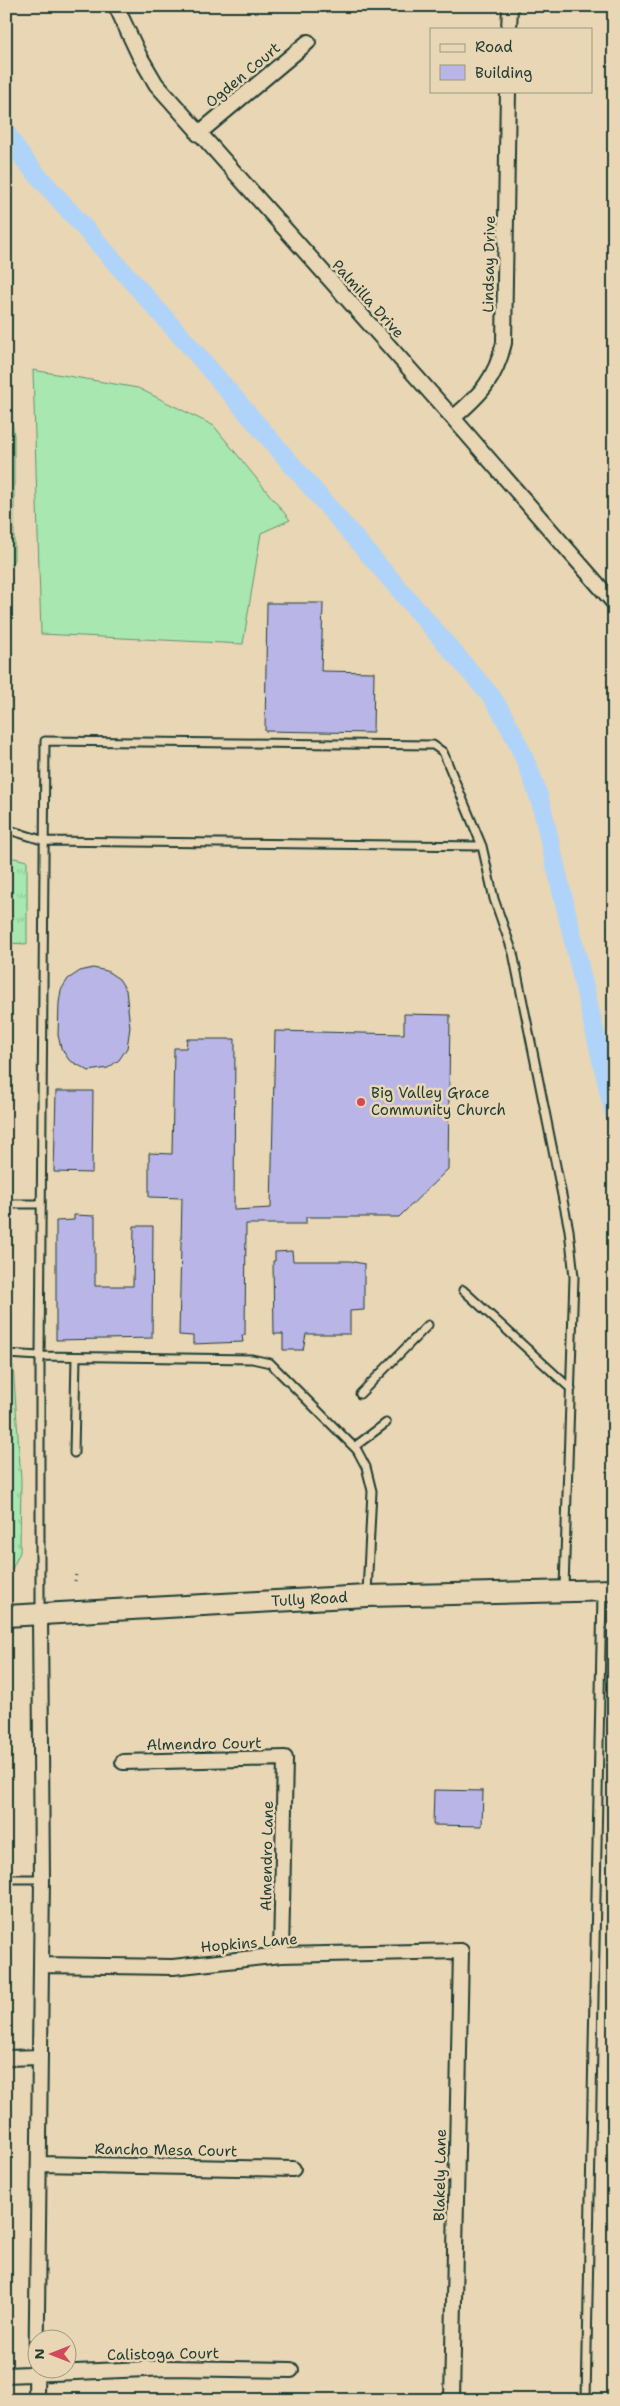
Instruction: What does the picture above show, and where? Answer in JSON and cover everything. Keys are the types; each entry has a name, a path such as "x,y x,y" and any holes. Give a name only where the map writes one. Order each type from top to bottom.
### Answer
{"main road":[{"name":"Tully Road","path":"6,1616 367,1596 608,1590"}],"street":[{"name":"Palmilla Drive","path":"116,6 139,55 156,84 198,134 453,418 614,603"},
{"path":"509,28 510,6"},
{"name":"Ogden Court","path":"198,134 308,42"},
{"name":"Lindsay Drive","path":"453,418 480,395 492,378 500,363 504,344 508,92"},
{"path":"37,2328 42,1879 40,1615"},
{"name":"Almendro Court","path":"123,1762 285,1758"},
{"name":"Almendro Lane","path":"281,1955 285,1758"},
{"name":"Hopkins Lane","path":"40,1965 173,1967 281,1955 461,1951"},
{"name":"Blakely Lane","path":"452,2400 461,1951"},
{"path":"6,2058 40,2057"},
{"name":"Rancho Mesa Court","path":"39,2164 293,2169"},
{"name":"Calistoga Court","path":"78,2372 152,2368 291,2370"},
{"name":"Calistoga Court","path":"6,2375 28,2374"},
{"path":"36,2378 36,2400"}],"lane":[{"path":"40,1615 41,1204 46,741 433,745 443,752 482,846 494,899 513,953 569,1230 574,1277 564,1591"},
{"path":"6,829 45,841 482,846"},
{"path":"6,1204 41,1204"},
{"path":"463,1290 570,1389"},
{"path":"360,1394 428,1325"},
{"path":"6,1354 76,1357 252,1359 270,1363 354,1448 366,1467 372,1491 367,1596"},
{"path":"74,1452 76,1357"},
{"path":"354,1448 386,1423"},
{"path":"586,2400 608,1590"},
{"path":"6,1879 42,1879"}],"path":[{"path":"75,1581 76,1572"}],"green space":[{"path":"33,370 138,388 214,426 290,520 261,533 243,644 41,634"},
{"path":"6,374 14,436 14,560 6,569"},
{"path":"6,605 11,609 12,665 7,778"},
{"path":"6,856 27,861 27,944 6,943"},
{"path":"6,1365 13,1365 21,1479 20,1552 12,1569 6,1570"}],"building":[{"path":"267,603 323,603 321,671 374,672 373,733 265,731"},
{"path":"93,968 107,971 119,979 126,990 130,1027 127,1048 119,1060 108,1068 89,1071 69,1060 61,1048 58,1035 59,1003 61,990 68,979 80,971"},
{"name":"Big Valley Grace Community Church","path":"404,1014 450,1015 448,1169 399,1217 306,1217 306,1224 246,1224 245,1335 242,1335 243,1342 193,1344 193,1336 179,1335 182,1198 149,1197 149,1153 172,1154 174,1048 186,1048 187,1039 235,1039 234,1210 271,1208 275,1031 404,1034"},
{"path":"56,1091 93,1091 92,1173 54,1172"},
{"path":"74,1215 95,1216 95,1286 133,1286 134,1226 153,1226 152,1338 56,1340 56,1221 74,1220"},
{"path":"292,1251 293,1261 350,1261 364,1264 364,1310 350,1311 350,1334 306,1334 303,1350 283,1350 283,1334 274,1334 273,1261 275,1261 275,1252"},
{"path":"434,1790 483,1791 482,1826 433,1825"}],"waterway":[{"path":"6,132 19,153 33,170 194,351 491,696 520,748 541,804 614,1113"}],"place":[{"name":"Big Valley Grace Community Church","path":"361,1102"}]}
